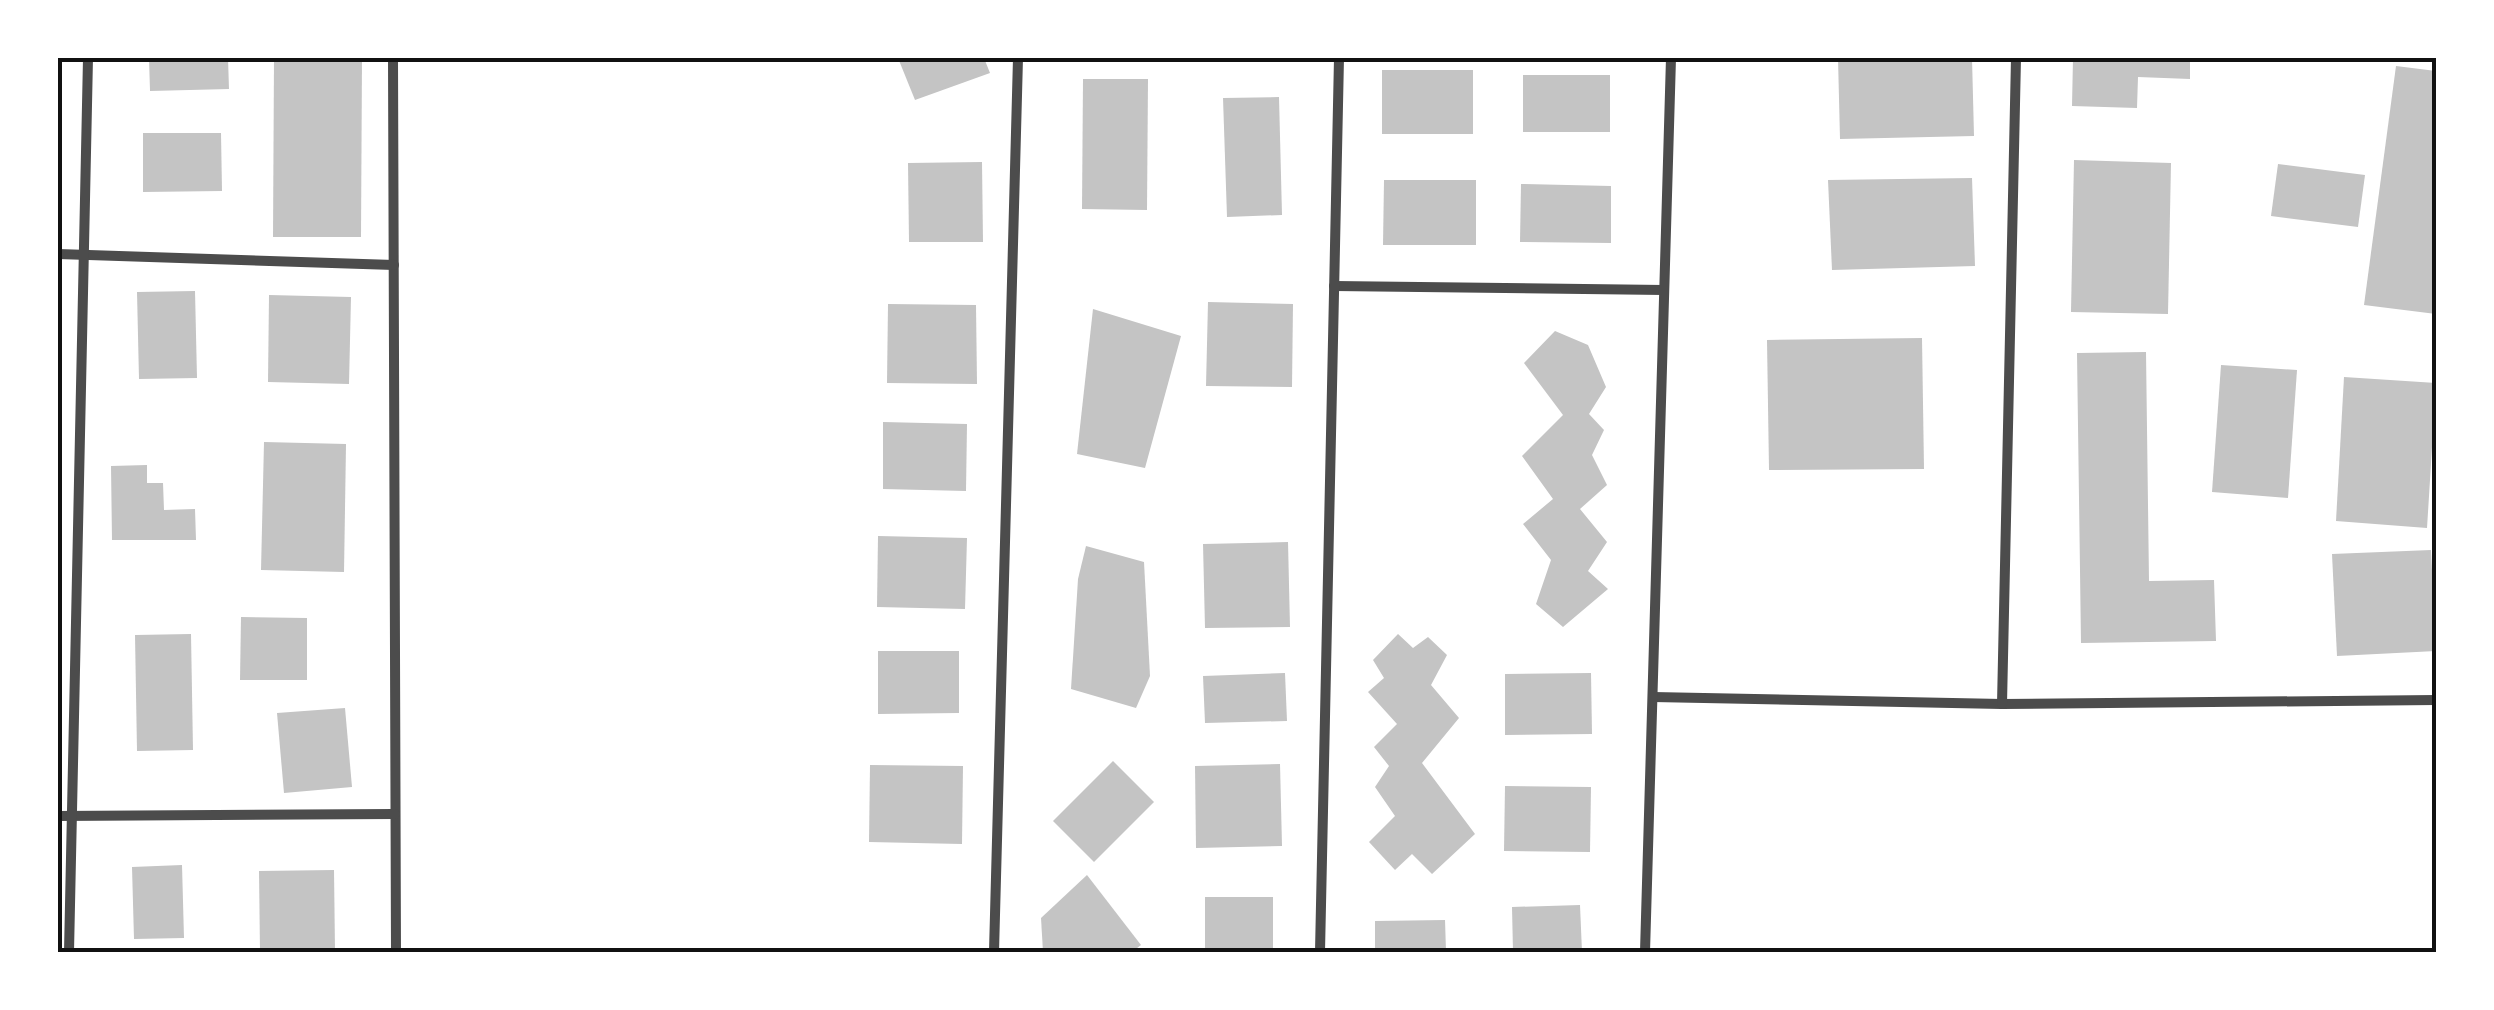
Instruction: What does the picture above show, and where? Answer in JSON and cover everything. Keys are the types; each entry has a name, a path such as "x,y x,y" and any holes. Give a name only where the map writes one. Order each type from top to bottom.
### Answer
{"street":[{"path":"69,952 88,58"},
{"path":"393,58 396,952"},
{"path":"994,952 1018,58"},
{"path":"1320,952 1339,58"},
{"path":"1645,952 1671,58"},
{"path":"2002,704 2016,58"},
{"path":"58,254 394,266"},
{"path":"1334,286 1664,290"},
{"path":"1652,697 2002,704 2436,700"},
{"path":"58,816 395,814"}],"building":[{"path":"149,58 228,58 229,89 150,91"},
{"path":"274,58 362,58 361,237 273,237"},
{"path":"898,58 984,58 990,73 915,100"},
{"path":"1838,58 1972,58 1974,136 1840,139"},
{"path":"2073,58 2190,58 2190,79 2138,77 2137,108 2072,106"},
{"path":"2396,66 2436,71 2436,314 2364,305"},
{"path":"1382,70 1473,70 1473,134 1382,134"},
{"path":"1523,75 1610,75 1610,132 1523,132"},
{"path":"1083,79 1148,79 1147,210 1082,209"},
{"path":"1279,97 1282,215 1227,217 1223,98"},
{"path":"143,133 221,133 222,191 143,192"},
{"path":"2074,160 2171,163 2168,314 2071,312"},
{"path":"982,162 983,242 909,242 908,163"},
{"path":"2278,164 2365,175 2358,227 2271,216"},
{"path":"1972,178 1975,266 1832,270 1828,180"},
{"path":"1384,180 1476,180 1476,245 1383,245"},
{"path":"1521,184 1611,186 1611,243 1520,242"},
{"path":"195,291 197,378 139,379 137,292"},
{"path":"269,295 351,297 349,384 268,382"},
{"path":"1208,302 1293,304 1292,387 1206,386"},
{"path":"888,304 976,305 977,384 887,383"},
{"path":"1093,309 1181,336 1145,468 1077,454"},
{"path":"1555,331 1588,345 1606,387 1589,414 1604,430 1592,455 1607,485 1580,509 1607,542 1588,571 1608,589 1563,627 1536,604 1551,560 1523,524 1553,499 1522,456 1563,415 1524,363"},
{"path":"1922,338 1924,469 1769,470 1767,340"},
{"path":"2146,352 2149,581 2214,580 2216,641 2081,643 2077,353"},
{"path":"2221,365 2297,370 2288,498 2212,492"},
{"path":"2344,377 2436,383 2427,528 2336,521"},
{"path":"883,422 967,424 966,491 883,489"},
{"path":"264,442 346,444 344,572 261,570"},
{"path":"147,465 147,483 163,483 164,510 195,509 196,540 112,540 111,466"},
{"path":"878,536 967,538 965,609 877,607"},
{"path":"1288,542 1290,627 1205,628 1203,544"},
{"path":"1086,546 1144,562 1150,676 1136,708 1071,689 1078,579"},
{"path":"2431,550 2436,651 2337,656 2332,554"},
{"path":"241,617 307,618 307,680 240,680"},
{"path":"191,634 193,750 137,751 135,635"},
{"path":"1398,634 1413,648 1428,637 1447,655 1431,685 1459,718 1422,763 1475,834 1432,874 1412,854 1395,870 1369,842 1395,816 1375,787 1389,766 1374,747 1397,724 1368,692 1384,678 1373,660"},
{"path":"878,651 959,651 959,713 878,714"},
{"path":"1285,673 1287,721 1205,723 1203,676"},
{"path":"1591,673 1592,734 1505,735 1505,674"},
{"path":"345,708 352,787 284,793 277,713"},
{"path":"1113,761 1154,802 1094,862 1053,821"},
{"path":"1280,764 1282,846 1196,848 1195,766"},
{"path":"870,765 963,766 962,844 869,842"},
{"path":"1505,786 1591,787 1590,852 1504,851"},
{"path":"182,865 184,938 134,939 132,867"},
{"path":"334,870 335,951 260,952 259,871"},
{"path":"1087,875 1141,945 1132,952 1043,952 1041,918"},
{"path":"1205,897 1273,897 1273,952 1205,952"},
{"path":"1580,905 1582,952 1513,952 1512,907"},
{"path":"1445,920 1446,952 1375,952 1375,921"}]}
